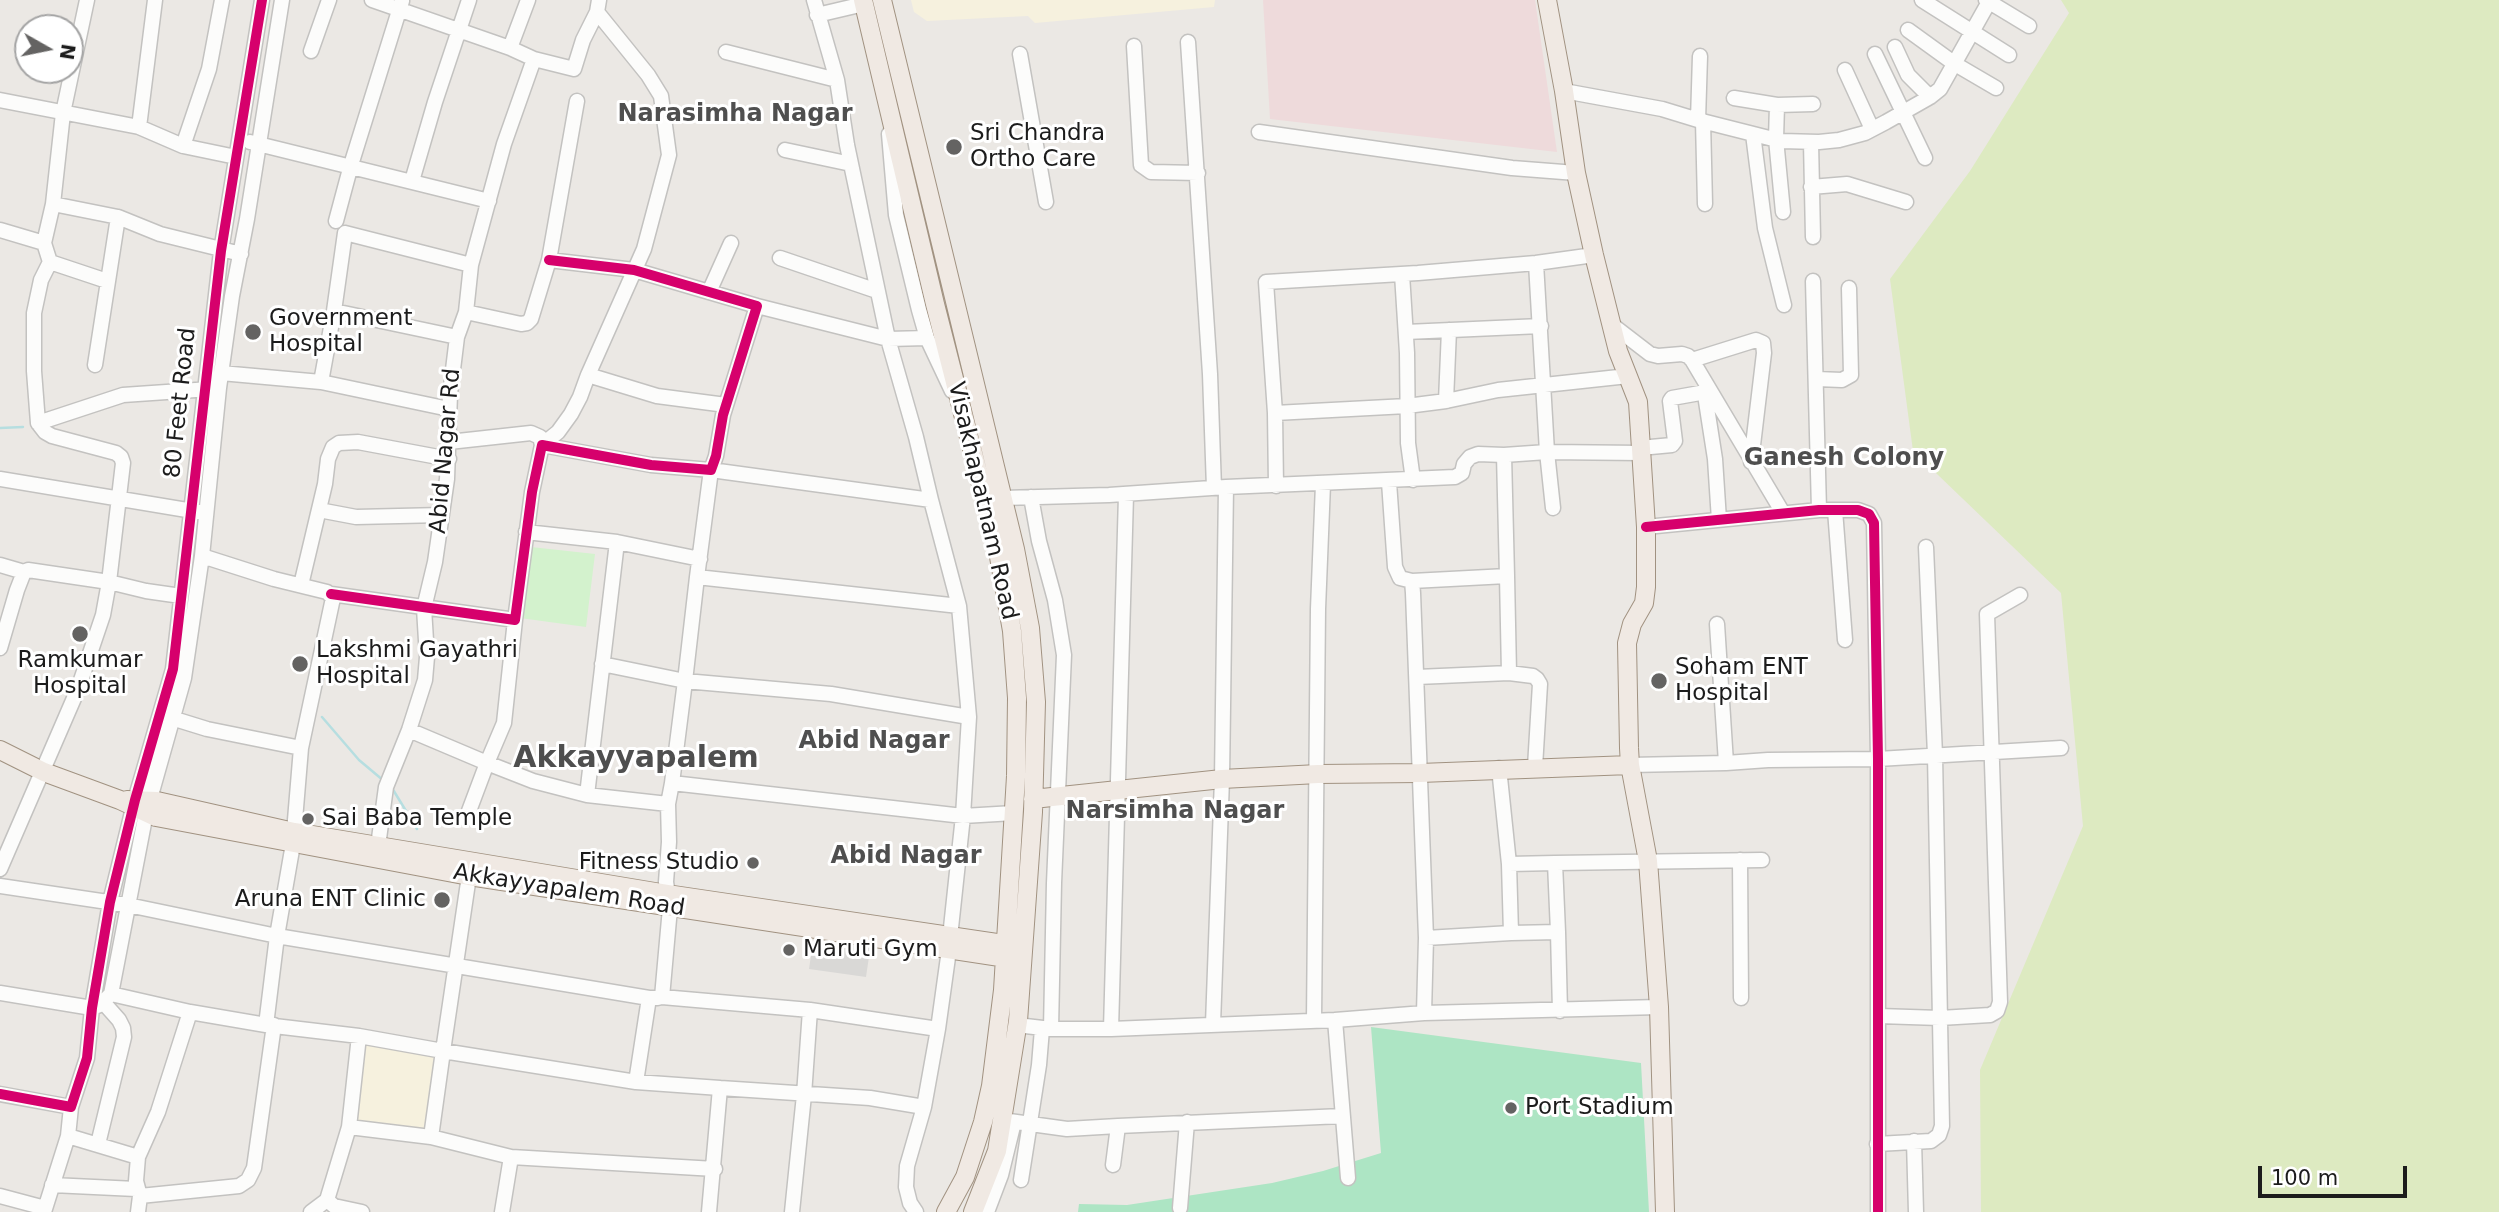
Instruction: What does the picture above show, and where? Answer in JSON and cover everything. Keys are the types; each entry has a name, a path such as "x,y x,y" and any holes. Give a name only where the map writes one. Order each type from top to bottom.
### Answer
{"main road":[{"path":"1547,0 1576,173 1594,255 1622,363 1638,402 1646,527 1644,603 1632,624 1627,643 1630,765 1648,861 1659,1007 1665,1212"},
{"name":"Visakhapatnam Road","path":"864,2 886,102 998,551 1012,631 1017,698 1014,813 1003,990 991,1086 983,1122 965,1177 946,1212"},
{"path":"884,4 1003,498 1030,628 1035,702 1033,799 1008,1121 973,1212"},
{"name":"Akkayyapalem Road","path":"0,750 44,772 137,804 156,817 294,838 469,876 668,901 1023,953"},
{"path":"1033,799 1222,779 1630,765"},
{"path":"294,838 377,846 668,901"}],"street":[{"path":"0,869 78,689 103,615 123,463 116,453 52,436 38,423 34,371 34,313 41,279 50,262 44,243 52,204 63,113 87,0"},
{"path":"139,127 155,0"},
{"path":"183,146 209,69 222,0"},
{"name":"80 Feet Road","path":"137,804 166,716 184,678 206,512 220,251 262,0"},
{"name":"80 Feet Road","path":"166,716 191,511 211,389 221,373 282,0"},
{"path":"311,51 329,0"},
{"path":"372,0 401,4 534,59 574,69 598,6"},
{"path":"412,181 469,0"},
{"path":"510,48 527,0"},
{"path":"814,0 837,79 851,164 888,339 959,606 969,716 963,816 938,1029 924,1107 907,1166 906,1187 910,1203 916,1212"},
{"path":"1922,0 2009,55"},
{"path":"1564,91 1662,108 1700,121 1776,139 1811,142 1839,140 1872,129 1940,89 1988,1 2029,26"},
{"path":"817,15 864,2"},
{"path":"337,221 351,165 401,4"},
{"path":"542,444 558,432 571,414 644,249 669,155 661,96 598,6"},
{"path":"1908,30 1955,64 1996,88"},
{"path":"1188,42 1220,488 1222,779 1213,1024"},
{"path":"1134,46 1141,165 1151,172 1198,173"},
{"path":"1895,47 1908,75 1930,97"},
{"path":"726,52 837,79"},
{"path":"1020,54 1046,202"},
{"path":"1875,54 1925,159"},
{"path":"1700,56 1700,121 1705,204"},
{"name":"Abid Nagar Rd","path":"377,846 388,783 425,680 427,657 424,608 442,515 449,459 449,409 457,337 466,312 471,265 504,144 534,59"},
{"path":"1845,69 1872,129"},
{"path":"1734,99 1777,105 1813,104"},
{"path":"0,100 139,127 183,146 236,156"},
{"path":"466,312 527,323 534,313 549,260 577,101"},
{"path":"886,102 896,215 927,338 963,413"},
{"path":"1777,105 1776,139 1783,212"},
{"path":"1259,132 1511,168 1576,173"},
{"path":"1753,134 1763,220 1784,305"},
{"path":"238,140 351,165 489,201"},
{"path":"1811,142 1813,237"},
{"path":"785,150 851,164"},
{"path":"1811,187 1847,184 1906,202"},
{"path":"52,204 118,217 160,234 220,251 241,254"},
{"path":"95,365 118,217"},
{"path":"0,230 44,243"},
{"path":"321,383 345,233 471,265"},
{"path":"709,292 731,243"},
{"path":"1276,486 1275,413 1266,282 1536,263 1594,255"},
{"path":"780,258 877,291"},
{"path":"549,260 634,270 757,306 888,339 927,338"},
{"path":"50,262 107,281"},
{"path":"1536,263 1547,452 1553,508"},
{"path":"1402,274 1408,443 1413,480"},
{"path":"1813,281 1819,510"},
{"path":"1817,379 1842,380 1851,376 1849,289"},
{"path":"636,1082 656,998 668,901 668,804 711,470 726,405 757,306"},
{"path":"334,311 457,337"},
{"path":"1611,324 1650,354 1682,354 1692,360 1783,513"},
{"path":"1406,332 1541,326"},
{"path":"1446,401 1449,330"},
{"path":"1692,360 1756,340 1763,343 1751,462"},
{"path":"221,373 321,383 449,409"},
{"path":"588,374 657,396 726,405"},
{"path":"1275,413 1407,406 1489,391 1628,376"},
{"path":"38,423 123,395 211,389"},
{"path":"1003,498 1389,482 1455,477 1462,473 1464,464 1470,457 1478,454 1640,450 1672,445 1675,441 1670,401 1672,398 1700,393 1705,396 1709,406 1719,520"},
{"path":"449,442 531,433 540,437 542,444 526,532 504,723 466,819"},
{"path":"301,585 328,459 333,447 339,443 358,442 449,459"},
{"path":"542,444 652,464 931,500"},
{"path":"1504,455 1509,673"},
{"path":"0,479 206,512"},
{"path":"1389,482 1395,567 1400,578 1412,581 1507,576"},
{"path":"1314,1020 1318,609 1323,484"},
{"path":"1111,1028 1126,495"},
{"path":"1021,1180 1047,1029 1064,655 1055,600 1039,541 1031,497"},
{"path":"319,510 356,517 442,515"},
{"path":"1646,527 1819,510 1858,510 1869,514 1874,523 1878,759 1878,1212"},
{"path":"1835,510 1845,640"},
{"path":"526,532 617,542 700,559"},
{"path":"587,795 617,542"},
{"path":"1877,1144 1931,1140 1939,1135 1942,1126 1935,755 1926,547"},
{"path":"202,556 331,594 515,620"},
{"path":"0,565 24,572 31,569 181,596"},
{"path":"0,648 24,572"},
{"path":"697,578 959,606"},
{"path":"1412,581 1426,938 1424,1013"},
{"path":"52,1185 138,1193 239,1186 248,1180 254,1168 277,936 294,838 301,748 332,605 331,594"},
{"path":"1878,1016 1940,1018 1990,1015 1997,1011 2000,1002 1987,614 2020,595"},
{"path":"1717,624 1726,763"},
{"path":"602,664 685,681 831,694 969,716"},
{"path":"1417,677 1509,673 1533,676 1540,684 1535,767"},
{"path":"166,716 207,729 301,748"},
{"path":"409,730 533,782 587,795 668,804"},
{"path":"1630,765 1878,759 2061,748"},
{"path":"1499,768 1509,864 1511,933"},
{"path":"672,783 963,816 1014,813"},
{"path":"97,1144 124,1037 119,1020 102,1001 110,902 137,804"},
{"path":"0,1196 38,1209 52,1185 68,1136 71,1107 128,905 137,804"},
{"path":"1740,860 1741,998"},
{"path":"1509,864 1762,860"},
{"path":"1555,863 1560,1011"},
{"path":"431,1137 469,876"},
{"path":"0,886 128,905 277,936 454,967 656,998 810,1010 938,1029"},
{"path":"1426,938 1558,932"},
{"path":"0,993 102,1001 190,1012 359,1036 636,1082 870,1098 924,1107"},
{"path":"1017,1025 1047,1029 1111,1028 1335,1020 1424,1013 1659,1007"},
{"path":"792,1212 810,1010"},
{"path":"138,1212 138,1157 158,1112 190,1012"},
{"path":"1335,1020 1348,1178"},
{"path":"311,1212 327,1200 349,1127 359,1036"},
{"path":"709,1212 715,1169 720,1088"},
{"path":"0,1094 71,1107"},
{"path":"987,1212 1001,1175 1008,1121 1067,1129 1342,1116"},
{"path":"1180,1208 1187,1122"},
{"path":"1113,1165 1118,1126"},
{"path":"349,1127 431,1137 512,1157 715,1169"},
{"path":"68,1136 138,1157"},
{"path":"1914,1140 1916,1212"},
{"path":"502,1212 512,1157"},
{"path":"327,1200 334,1206 362,1212"}],"shaded area":[{"path":"911,0 1215,0 1214,7 1035,23 1028,16 927,21 914,12"},
{"path":"1263,0 1535,0 1557,152 1270,119"},
{"path":"814,935 871,943 866,977 809,969"},
{"path":"362,1041 439,1054 428,1134 354,1124"}],"green space":[{"path":"2061,0 2499,0 2499,1212 1981,1212 1980,1070 2083,826 2061,593 1913,451 1890,279 1970,171 2069,13"},
{"path":"531,547 595,554 586,627 520,618"},
{"name":"Port Stadium","path":"1371,1027 1641,1063 1649,1212 1078,1212 1079,1204 1127,1205 1272,1183 1381,1153"}],"waterway":[{"path":"0,428 23,427"},
{"path":"322,717 359,760 384,781"},
{"path":"392,788 417,829"}],"cycle path":[{"path":"0,1094 71,1107 87,1058 92,1008 110,902 135,800 173,669 221,251 262,0"},
{"path":"331,594 515,620 532,492 542,445 651,465 711,470 723,415 757,306 634,270 549,260"},
{"path":"1646,527 1819,510 1858,510 1869,514 1874,523 1878,759 1878,1212"}],"place":[{"name":"Sri Chandra Ortho Care","path":"954,147"},
{"name":"Government Hospital","path":"253,332"},
{"name":"Ramkumar Hospital","path":"80,634"},
{"name":"Lakshmi Gayathri Hospital","path":"300,664"},
{"name":"Soham ENT Hospital","path":"1659,681"},
{"name":"Sai Baba Temple","path":"308,819"},
{"name":"Fitness Studio","path":"753,863"},
{"name":"Aruna ENT Clinic","path":"442,900"},
{"name":"Maruti Gym","path":"789,950"},
{"name":"Port Stadium","path":"1511,1108"}],"district":[{"name":"Narasimha Nagar","path":"735,115"},
{"name":"Ganesh Colony","path":"1844,459"},
{"name":"Abid Nagar","path":"874,742"},
{"name":"Akkayyapalem","path":"636,759"},
{"name":"Narsimha Nagar","path":"1175,812"},
{"name":"Abid Nagar","path":"906,857"}]}
